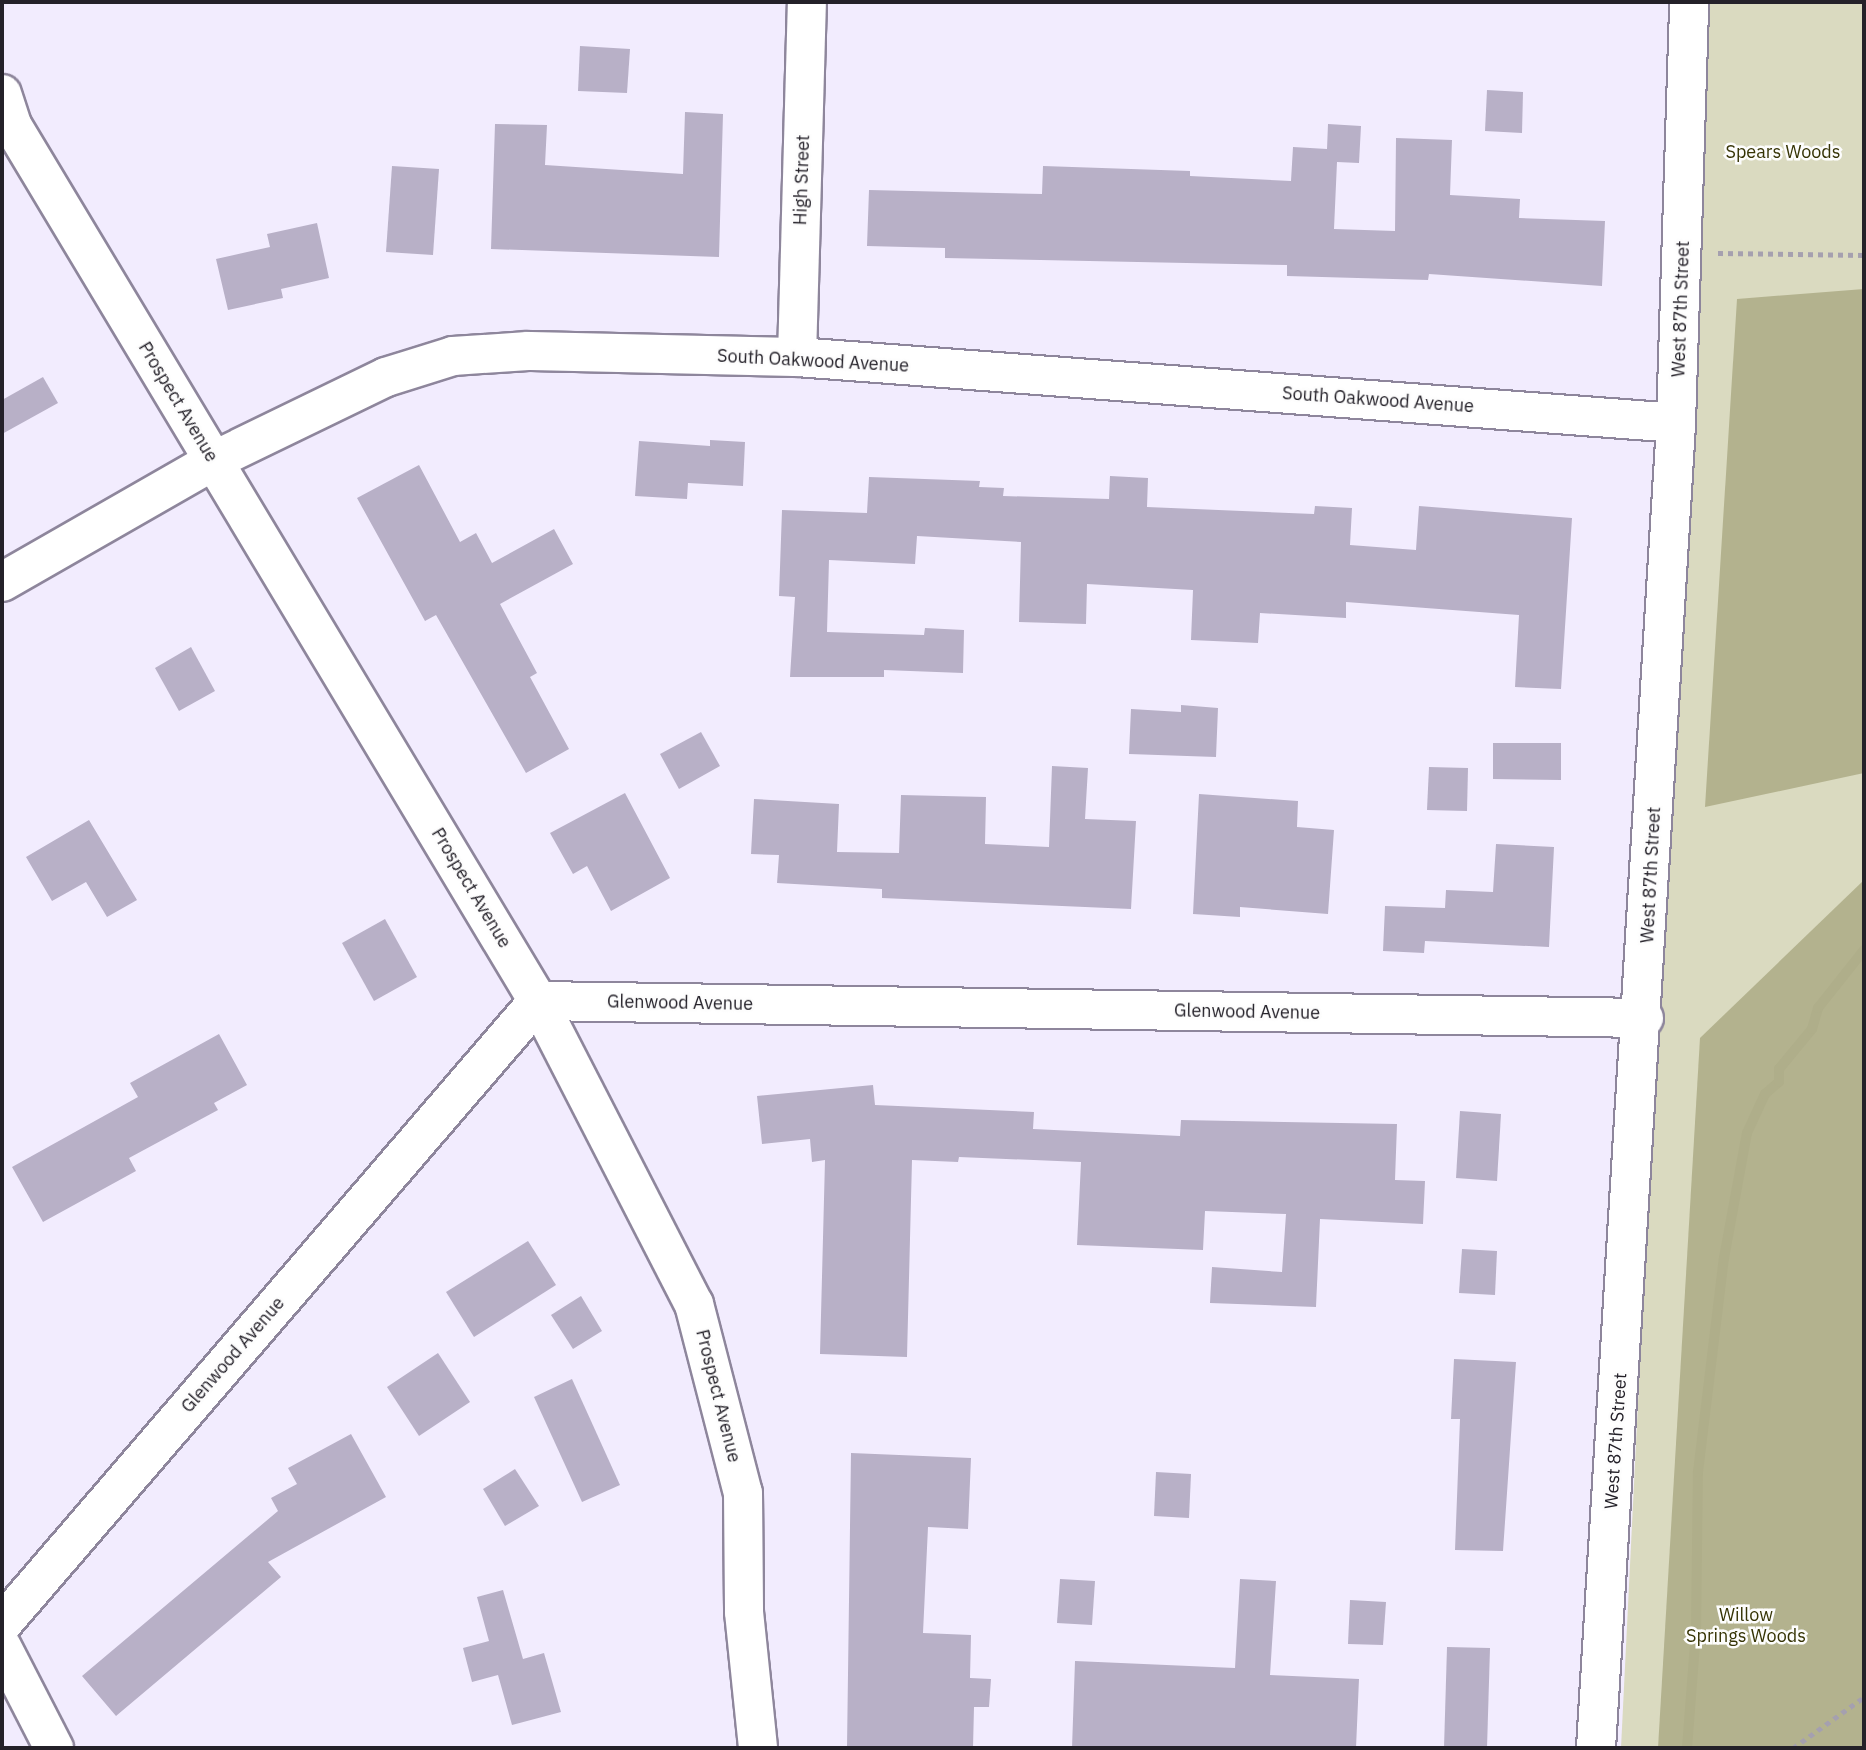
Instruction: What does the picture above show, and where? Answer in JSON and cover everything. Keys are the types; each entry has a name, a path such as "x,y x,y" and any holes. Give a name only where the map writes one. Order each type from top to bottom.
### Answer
{"street":[{"name":"High Street","path":"797,357 807,2"},
{"name":"West 87th Street","path":"1596,1748 1643,1018 1676,422 1684,253 1689,2"},
{"name":"Prospect Avenue","path":"2,94 12,125 538,1001 694,1304 743,1493 744,1612 758,1748"},
{"name":"South Oakwood Avenue","path":"2,582 213,461 386,377 453,356 528,351 797,357 1676,422"},
{"name":"Glenwood Avenue","path":"2,1624 538,1001 1643,1018"},
{"path":"2,1647 54,1748"}],"path":[{"path":"1684,253 1864,254"},
{"path":"1793,1748 1864,1697"}],"green space":[{"name":"Willow Springs Woods","path":"1707,2 1864,2 1864,1748 1621,1748"},
{"path":"1864,289 1864,773 1705,807 1737,299"},
{"path":"1864,880 1864,1748 1658,1748 1700,1038"}],"building":[{"path":"580,46 630,49 627,93 578,91"},
{"path":"1487,90 1523,92 1522,133 1485,131"},
{"path":"685,112 723,114 719,257 491,249 495,124 547,125 545,165 683,174"},
{"path":"1328,124 1361,126 1359,163 1337,162 1334,229 1395,231 1396,138 1452,140 1450,195 1520,199 1519,218 1605,221 1602,286 1429,274 1428,280 1287,276 1287,265 945,258 945,248 867,246 869,190 1042,194 1043,166 1190,171 1190,176 1291,181 1293,147 1327,149"},
{"path":"392,166 439,169 433,255 386,252"},
{"path":"317,223 329,278 281,289 283,298 228,310 216,259 270,247 267,234"},
{"path":"43,377 58,403 2,434 2,400"},
{"path":"710,440 745,442 743,486 688,483 687,499 635,496 639,441 710,446"},
{"path":"419,465 460,542 476,533 492,563 554,529 573,564 500,604 537,673 530,677 569,749 526,773 436,615 425,621 357,498"},
{"path":"1110,476 1148,478 1147,507 1314,514 1315,506 1352,508 1350,545 1416,550 1419,506 1572,518 1561,689 1515,687 1519,615 1346,602 1346,618 1260,613 1258,643 1191,640 1193,590 1087,584 1086,624 1019,622 1021,542 917,536 915,564 829,560 827,632 924,635 925,628 964,630 963,673 884,670 884,677 790,677 795,597 779,596 782,510 867,513 869,477 980,481 979,487 1004,488 1003,496 1109,499"},
{"path":"191,647 215,691 179,711 155,668"},
{"path":"1181,705 1218,708 1216,757 1129,754 1131,709 1181,712"},
{"path":"701,732 720,766 679,789 660,754"},
{"path":"1493,743 1561,743 1561,780 1493,779"},
{"path":"1052,766 1088,768 1085,819 1136,821 1131,909 882,898 882,889 777,883 779,855 751,854 754,799 839,804 837,852 899,853 901,795 986,797 985,844 1049,847"},
{"path":"1429,767 1468,768 1467,811 1427,810"},
{"path":"625,793 670,878 611,911 587,866 573,874 550,833"},
{"path":"1199,794 1298,801 1297,827 1334,830 1328,914 1240,907 1240,917 1193,914"},
{"path":"89,820 137,900 107,917 86,882 52,901 26,857"},
{"path":"1496,844 1554,847 1549,947 1425,941 1424,953 1383,951 1385,906 1445,908 1446,890 1493,892"},
{"path":"385,919 417,977 374,1001 342,943"},
{"path":"219,1034 247,1085 214,1103 218,1110 129,1158 136,1171 43,1222 12,1167 138,1097 130,1083"},
{"path":"873,1085 875,1105 1034,1112 1033,1129 1180,1136 1181,1120 1397,1124 1395,1180 1425,1181 1423,1224 1320,1219 1316,1307 1210,1303 1212,1267 1282,1272 1286,1214 1205,1211 1203,1250 1077,1245 1081,1162 959,1157 958,1162 912,1160 907,1357 820,1354 825,1160 812,1162 810,1139 762,1144 757,1096"},
{"path":"1460,1111 1501,1114 1497,1181 1456,1178"},
{"path":"528,1241 556,1285 474,1337 446,1292"},
{"path":"1462,1249 1497,1251 1495,1295 1459,1293"},
{"path":"581,1296 602,1331 573,1349 551,1315"},
{"path":"438,1353 470,1402 419,1436 387,1387"},
{"path":"1454,1359 1516,1362 1503,1551 1455,1550 1460,1419 1451,1419"},
{"path":"572,1379 620,1485 582,1502 534,1397"},
{"path":"351,1434 386,1497 268,1562 281,1577 116,1716 82,1676 278,1511 271,1498 297,1484 288,1468"},
{"path":"851,1453 971,1458 968,1529 928,1527 923,1633 971,1635 970,1678 991,1679 989,1707 974,1707 973,1748 847,1748"},
{"path":"515,1469 539,1506 505,1526 483,1489"},
{"path":"1156,1472 1191,1474 1189,1518 1154,1516"},
{"path":"1060,1579 1095,1581 1092,1625 1057,1623"},
{"path":"1240,1579 1276,1581 1270,1675 1359,1679 1356,1748 1072,1748 1075,1661 1235,1668"},
{"path":"503,1590 523,1659 544,1653 561,1712 512,1725 498,1675 472,1682 463,1648 489,1641 477,1597"},
{"path":"1350,1600 1386,1602 1383,1645 1348,1644"},
{"path":"1447,1647 1490,1648 1487,1748 1444,1748"}],"waterway":[{"path":"1687,1748 1696,1630 1698,1472 1724,1258 1747,1133 1765,1094 1779,1082 1779,1069 1812,1029 1818,1008 1864,950"}],"park label":[{"name":"Spears Woods","path":"1783,152"}]}
